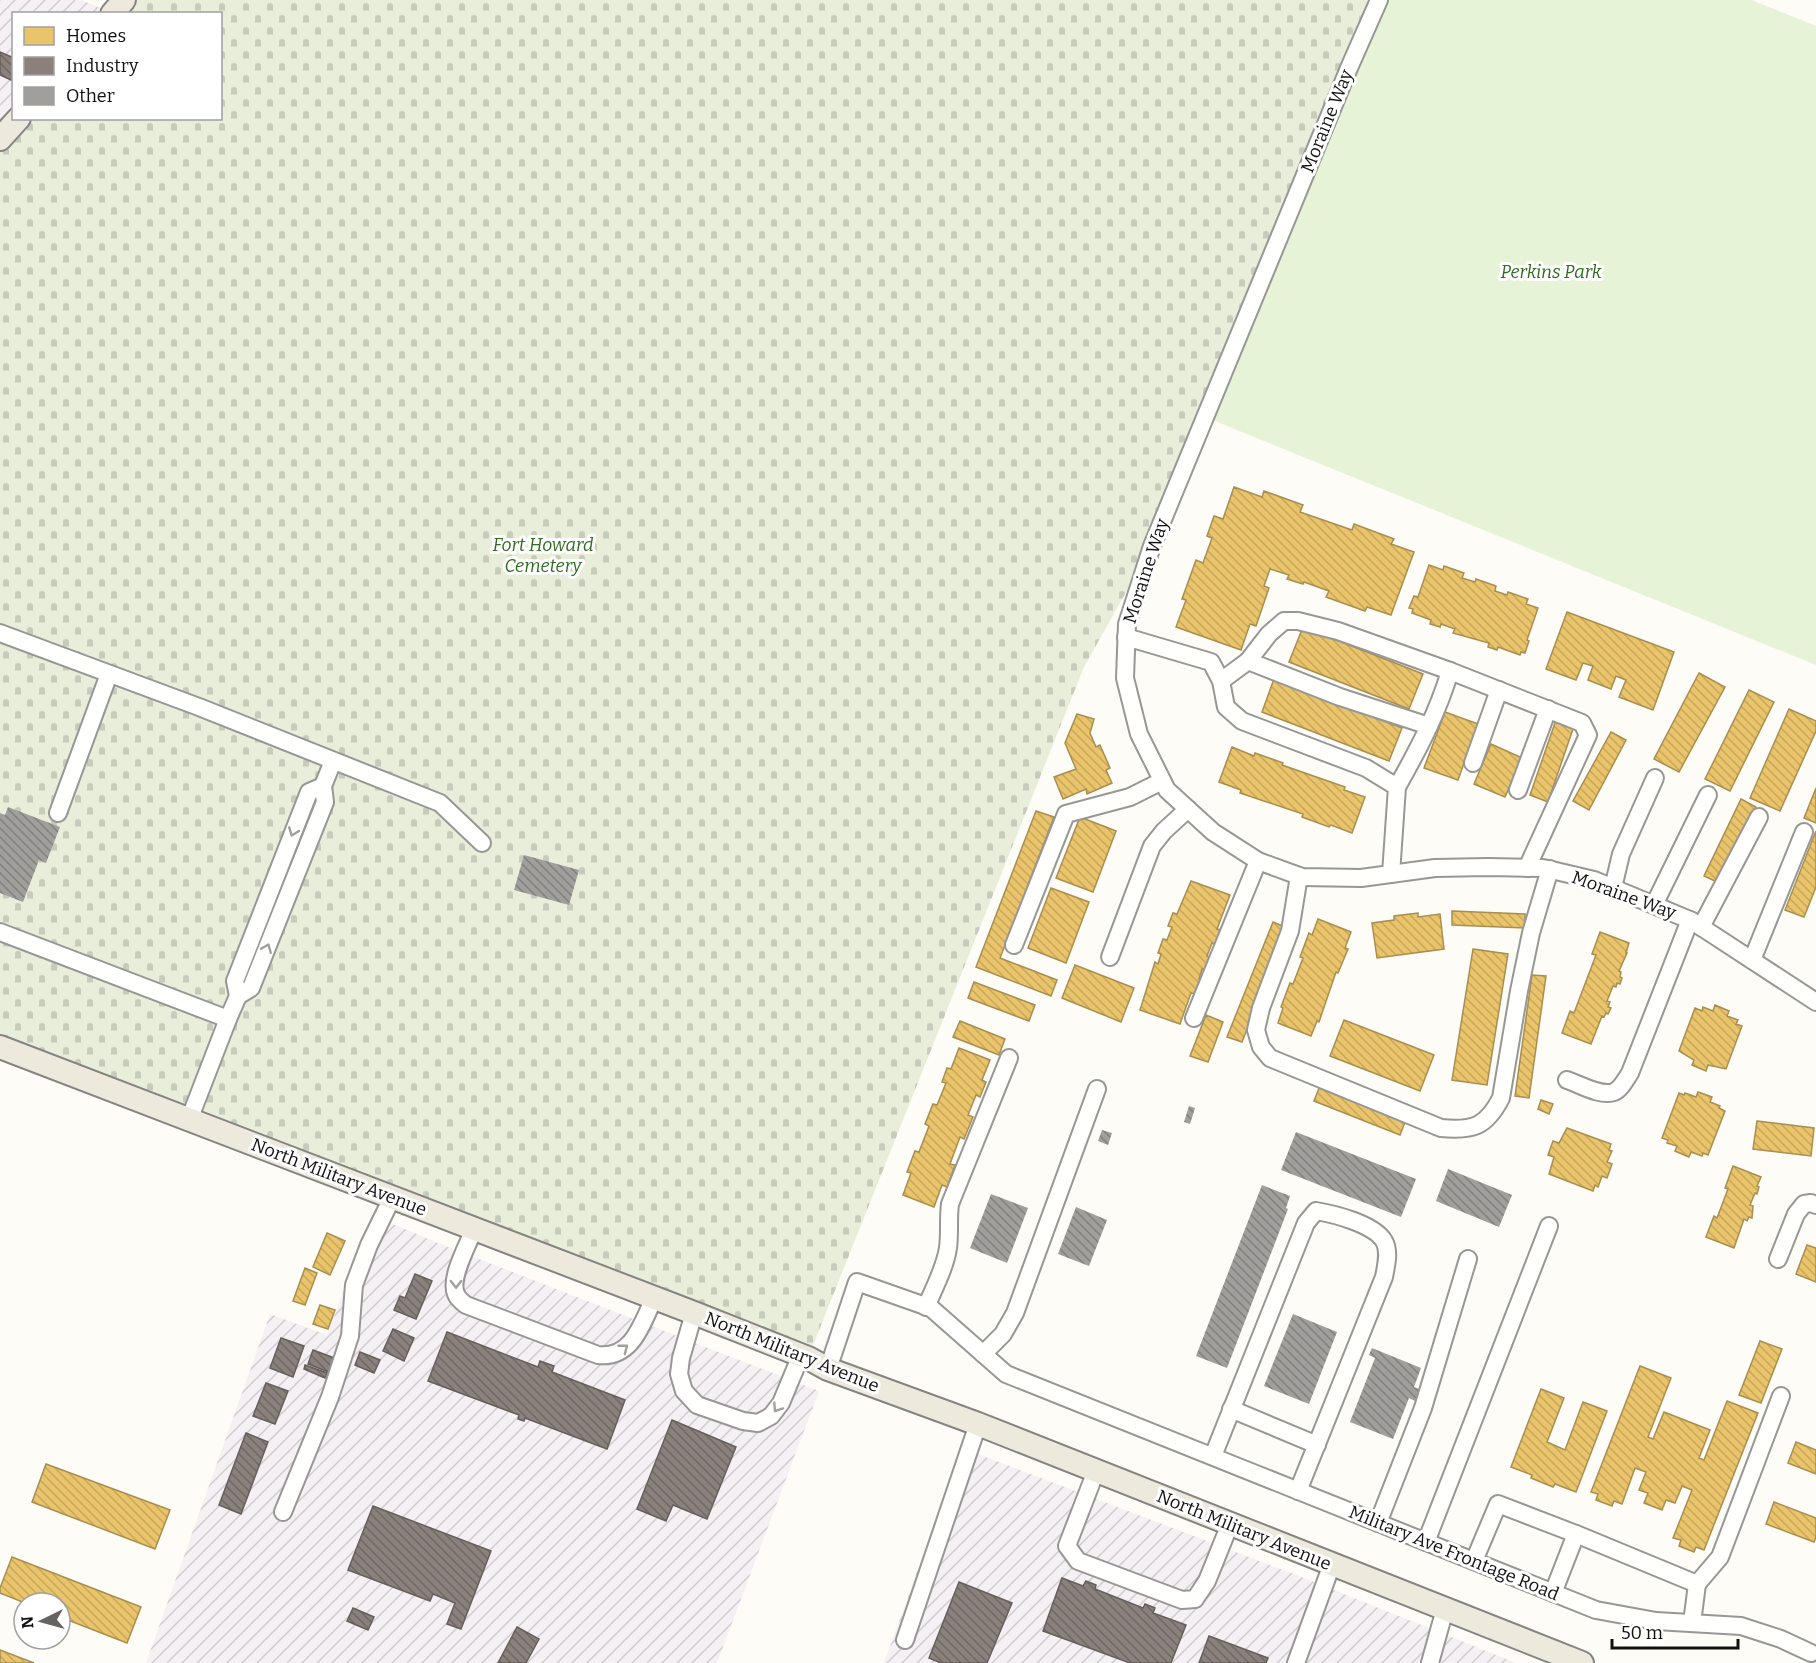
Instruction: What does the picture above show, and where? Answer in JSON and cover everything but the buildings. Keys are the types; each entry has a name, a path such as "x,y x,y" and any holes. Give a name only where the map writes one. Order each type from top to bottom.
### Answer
{"main road":[{"path":"114,12 124,0"},
{"path":"0,140 17,120"},
{"name":"North Military Avenue","path":"0,1047 694,1313 801,1355 828,1369 1096,1471 1582,1663"}],"street":[{"name":"Moraine Way","path":"1379,0 1152,546 1127,624 1126,637 1125,678 1139,734 1167,790 1213,832 1258,861 1299,876 1361,878 1436,868 1527,868 1550,870 1594,880 1696,923 1816,1002"},
{"path":"1221,681 1248,661 1269,634 1284,621 1298,621 1338,631 1450,671 1582,723 1588,735 1527,868"},
{"path":"0,633 199,707 440,803 482,843"},
{"path":"1126,637 1212,662 1221,681 1226,707 1242,721 1366,768 1397,787"},
{"path":"1248,661 1340,697 1429,726"},
{"path":"1391,874 1397,787 1442,698 1450,671"},
{"path":"58,813 109,674"},
{"path":"1473,763 1499,690"},
{"path":"1518,790 1548,708"},
{"path":"189,1120 238,996 235,981 309,792 323,786 333,761"},
{"path":"1613,888 1621,854 1655,777"},
{"path":"1014,945 1066,814 1130,797 1162,781"},
{"path":"1654,905 1708,795"},
{"path":"1110,957 1152,846 1164,831 1188,809"},
{"path":"1567,1080 1600,1092 1614,1092 1623,1084 1630,1073 1696,923 1759,817"},
{"path":"1752,960 1804,832"},
{"path":"1194,1018 1258,861"},
{"path":"1299,876 1290,931 1261,1008 1256,1030 1261,1047 1270,1058 1441,1128 1463,1130 1480,1125 1493,1114 1501,1098 1524,968 1550,870"},
{"path":"0,932 228,1019"},
{"path":"927,1307 945,1262 950,1204 1009,1058"},
{"path":"983,1354 1004,1334 1015,1313 1097,1089"},
{"path":"283,1512 330,1397 350,1336 354,1285 369,1245 392,1198"},
{"path":"1778,1259 1796,1214 1804,1204 1816,1205"},
{"path":"1213,1456 1306,1222 1316,1211 1335,1214 1377,1232 1385,1242 1387,1260 1384,1278 1298,1491"},
{"path":"1426,1542 1549,1226"},
{"path":"474,1229 455,1277 454,1287 457,1297 466,1305 598,1355 608,1356 619,1353 630,1345 654,1298"},
{"path":"1378,1523 1423,1408 1468,1259"},
{"name":"Military Ave Frontage Road","path":"828,1369 857,1282 931,1308 1005,1374 1596,1610 1656,1621 1741,1626 1811,1652"},
{"path":"694,1313 681,1358 679,1374 684,1391 697,1405 743,1421 758,1423 771,1416 781,1403 801,1355"},
{"path":"1692,1623 1697,1584 1720,1557 1781,1396"},
{"path":"1231,1409 1317,1445"},
{"path":"905,1640 978,1425"},
{"path":"1096,1471 1067,1546 1078,1561 1182,1600 1195,1599 1207,1581 1230,1524"},
{"path":"1474,1561 1498,1504 1697,1584"},
{"path":"1553,1593 1576,1534"},
{"path":"1296,1663 1332,1564"},
{"path":"1430,1663 1445,1609"}],"shaded area":[{"path":"0,0 81,0 111,12 12,12 13,120 0,139"},
{"path":"372,1215 438,1243 819,1391 717,1663 146,1663 270,1314 327,1335"},
{"path":"962,1448 1294,1574 1516,1663 884,1663"}],"green space":[{"name":"Fort Howard Cemetery","path":"124,0 1379,0 1152,546 1084,667 808,1358 0,1047 0,139 18,120 222,120 222,12 113,12"},
{"name":"Perkins Park","path":"1378,0 1751,0 1816,26 1816,665 1205,417"}]}
